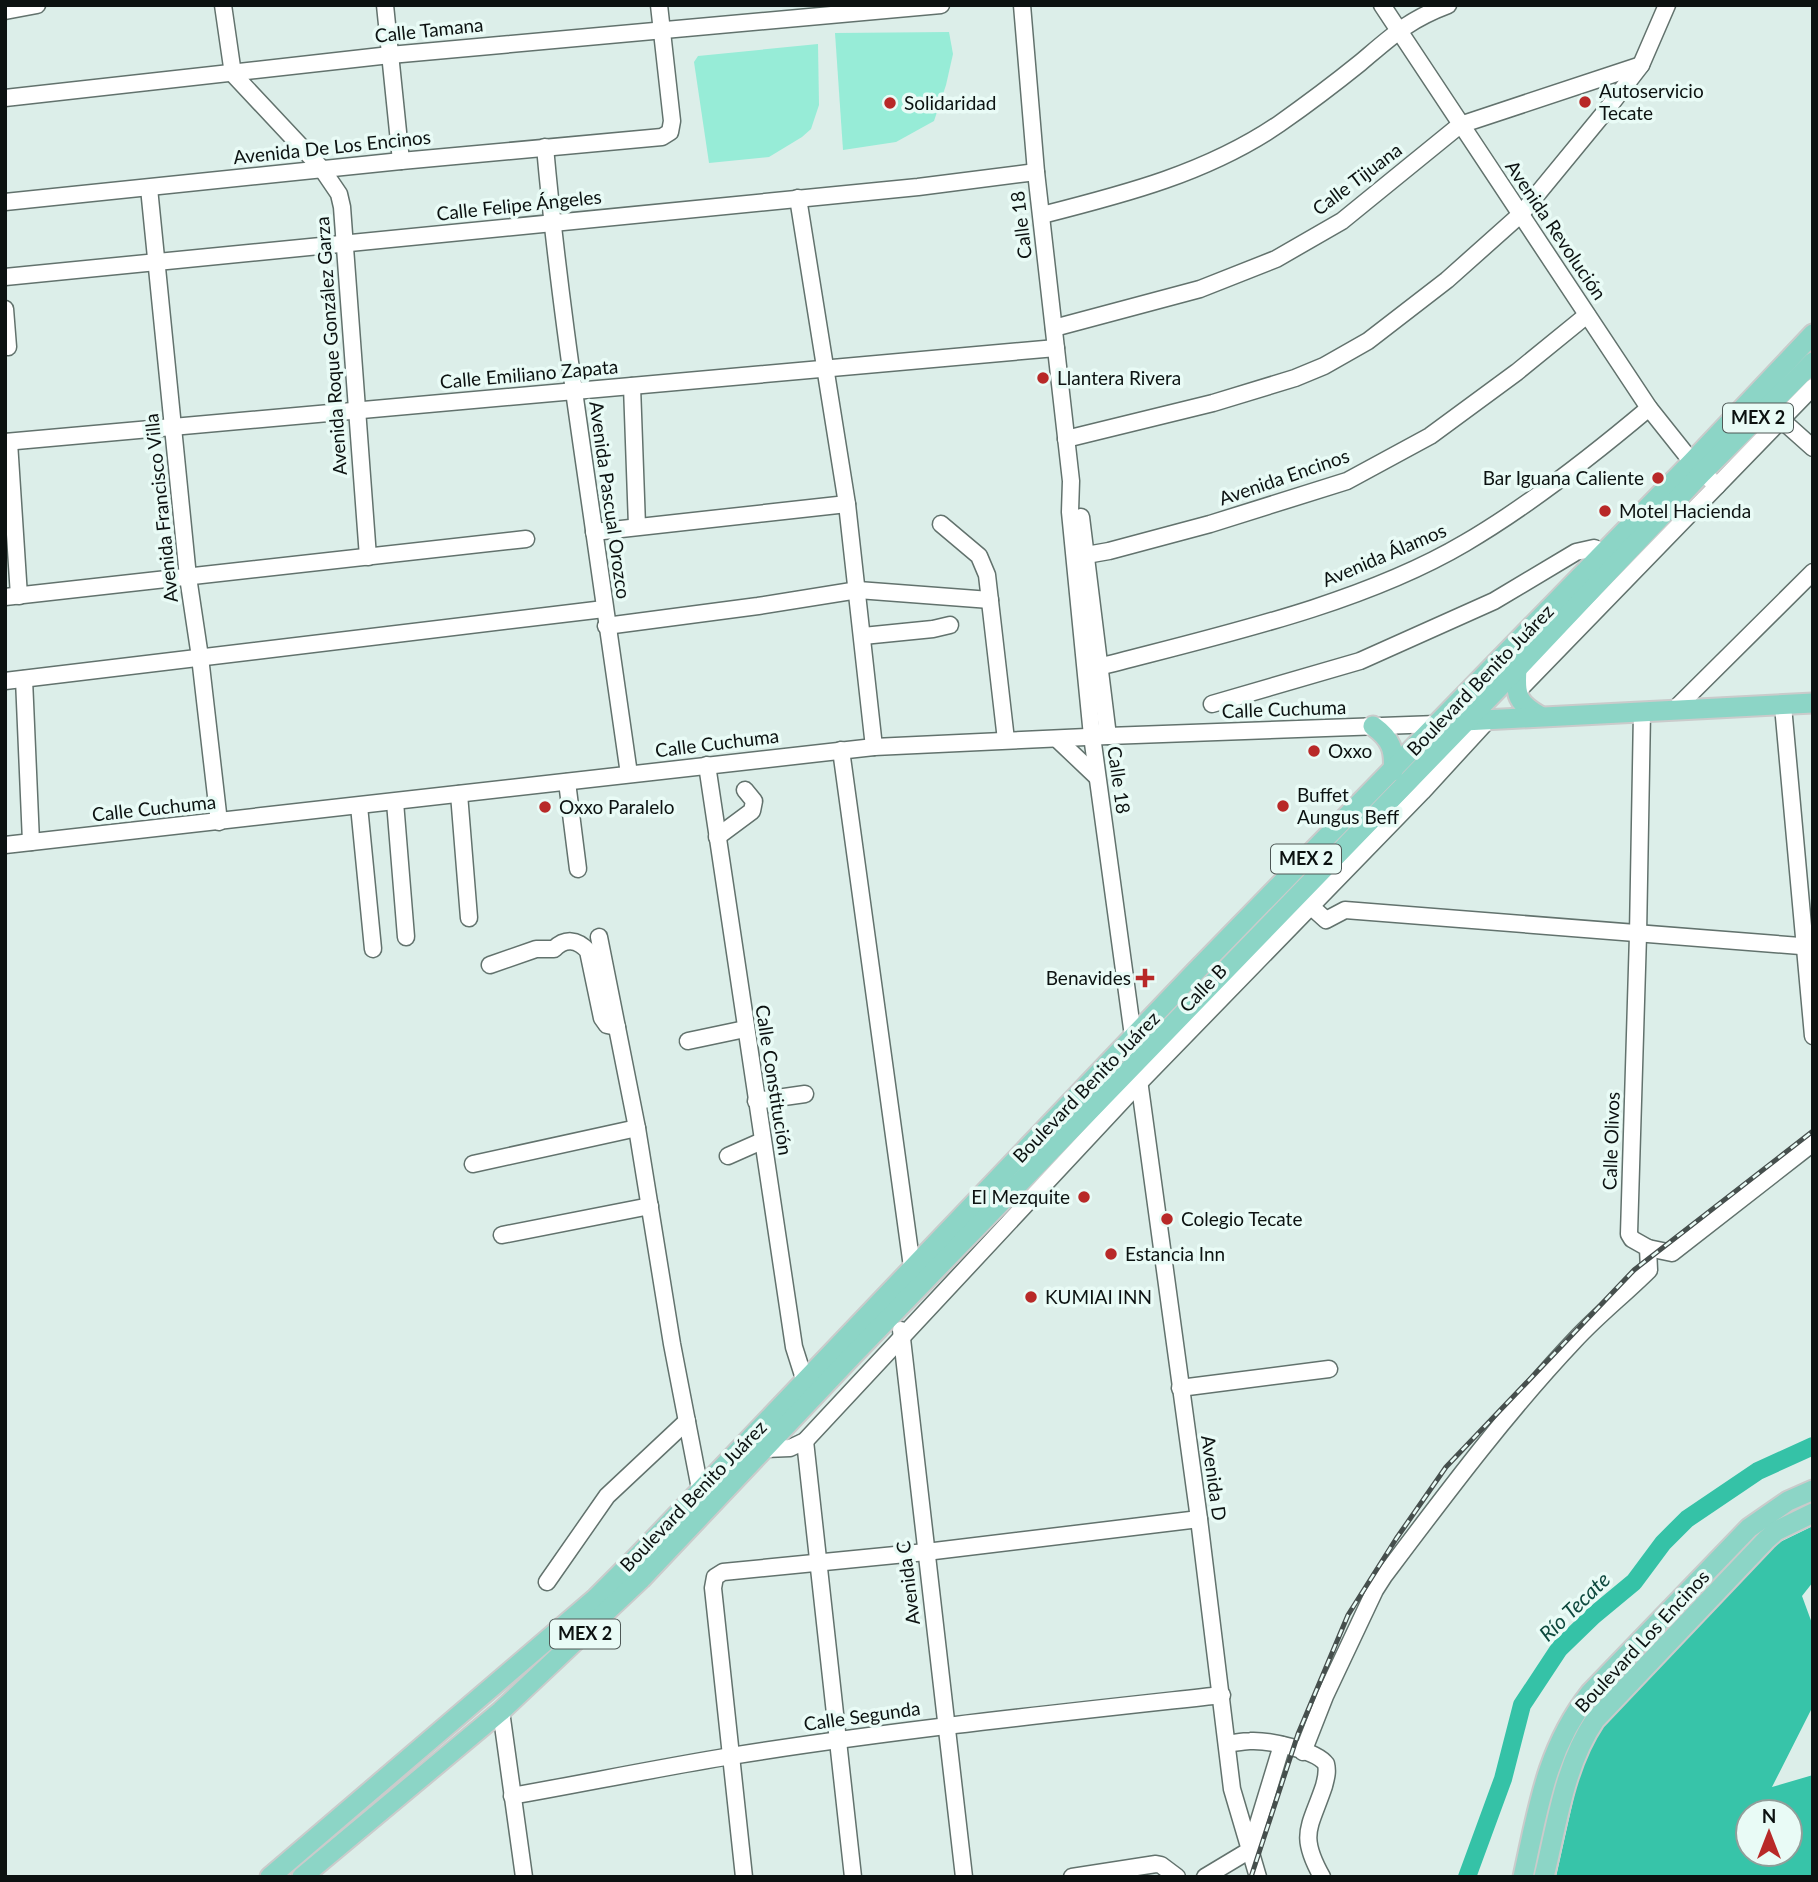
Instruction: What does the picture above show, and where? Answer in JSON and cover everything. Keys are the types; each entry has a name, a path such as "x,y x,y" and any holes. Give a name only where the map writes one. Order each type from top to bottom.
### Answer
{"main road":[{"name":"Boulevard Benito Juárez","path":"270,1877 596,1598 1437,724 1510,663 1697,467 1813,334"},
{"name":"Boulevard Benito Juárez","path":"302,1877 501,1711 613,1606 811,1399 1138,1074 1305,901 1476,719 1510,663 1605,552 1697,467 1774,413 1813,362"},
{"path":"1510,663 1517,692 1527,709 1541,716"},
{"path":"1437,724 1476,719 1813,703"},
{"path":"1373,726 1385,734 1391,744 1393,771"},
{"name":"Boulevard Los Encinos","path":"1523,1877 1546,1775 1554,1752 1575,1712 1643,1637 1749,1528 1788,1501 1813,1490"},
{"name":"Boulevard Los Encinos","path":"1544,1877 1570,1769 1595,1720 1766,1540 1776,1531 1813,1513"},
{"path":"613,1606 611,1598 649,1557 660,1532"}],"street":[{"path":"5,10 37,5"},
{"path":"223,5 233,74"},
{"path":"385,5 401,161"},
{"path":"659,5 661,29"},
{"name":"Calle Tamana","path":"5,98 390,55 942,5"},
{"name":"Calle 18","path":"1022,5 1036,172 1066,439 1071,481 1080,510 1081,556 1100,736"},
{"name":"Avenida Revolución","path":"1382,5 1649,408 1697,467 1717,486"},
{"path":"1042,215 1149,186 1228,154 1282,122 1359,63 1398,29 1425,13 1448,5"},
{"path":"1066,439 1213,403 1295,377 1324,366 1368,341 1412,308 1521,215 1640,65 1667,5"},
{"name":"Avenida De Los Encinos","path":"5,202 662,137 670,132 672,121 661,29"},
{"name":"Calle Tijuana","path":"1054,328 1200,289 1276,259 1342,221 1460,125 1640,65"},
{"name":"Avenida Roque González Garza","path":"233,74 322,169 339,194 346,243 368,557"},
{"name":"Avenida Pascual Orozco","path":"545,147 574,390 629,774"},
{"name":"Calle Felipe Ángeles","path":"5,278 918,187 1036,172"},
{"name":"Avenida Francisco Villa","path":"149,188 188,577 219,822"},
{"path":"798,198 848,504 874,747"},
{"path":"5,309 8,347"},
{"name":"Avenida Encinos","path":"1081,556 1210,524 1347,481 1408,449 1464,412 1587,315"},
{"name":"Calle Emiliano Zapata","path":"7,442 1056,348"},
{"path":"632,386 638,526"},
{"path":"1517,692 1717,486 1774,413 1813,387"},
{"name":"Avenida Álamos","path":"1099,667 1279,618 1350,595 1418,566 1464,544 1517,509 1649,408"},
{"path":"1774,413 1813,448"},
{"path":"7,442 12,597 526,539"},
{"path":"594,531 848,504"},
{"path":"941,524 979,556 987,575 1006,740"},
{"path":"1212,704 1360,661 1494,601 1576,552 1594,548 1605,552"},
{"name":"Calle 18","path":"1081,556 1099,667 1100,736 1097,777 1138,1074"},
{"path":"1674,710 1813,572"},
{"path":"5,681 200,657 605,617 758,606 858,590 990,600"},
{"path":"863,636 950,625"},
{"path":"24,679 31,842"},
{"path":"1783,706 1809,947 1813,1036"},
{"name":"Calle Olivos","path":"1642,712 1629,1234 1632,1240 1648,1248"},
{"name":"Calle Cuchuma","path":"5,845 874,747 1437,724"},
{"path":"1058,739 1097,777"},
{"path":"841,750 912,1267"},
{"name":"Calle Constitución","path":"707,765 794,1347 811,1399"},
{"path":"567,782 578,869"},
{"path":"717,837 752,811 754,801 745,790"},
{"path":"459,794 469,918"},
{"path":"395,802 406,937"},
{"path":"359,806 373,949"},
{"path":"1305,901 1326,920 1345,910 1809,947"},
{"path":"599,937 637,1128 700,1489"},
{"path":"490,965 536,949 555,949 561,942 572,941 583,945 588,951 602,1018 607,1025 617,1027"},
{"path":"688,1041 745,1029"},
{"path":"765,1449 790,1448 805,1441 1138,1074"},
{"name":"Avenida D","path":"1138,1074 1234,1798 1258,1877"},
{"path":"756,1101 805,1094"},
{"path":"473,1164 637,1128"},
{"path":"728,1156 762,1141"},
{"path":"1303,1752 1325,1696 1375,1590 1452,1485 1576,1339 1649,1270 1813,1143"},
{"path":"502,1235 650,1206"},
{"path":"1649,1270 1648,1248 1672,1253"},
{"name":"Avenida C","path":"895,1285 964,1877"},
{"path":"1180,1388 1329,1369"},
{"path":"547,1582 607,1496 687,1421"},
{"path":"805,1441 853,1877"},
{"path":"744,1877 713,1588 715,1577 723,1572 926,1552 1199,1519"},
{"name":"Calle Segunda","path":"512,1796 731,1756 946,1726 1222,1695"},
{"path":"501,1711 524,1877"},
{"path":"1227,1744 1251,1741 1282,1745 1317,1756 1326,1764 1325,1780 1308,1826 1307,1838 1322,1877"},
{"path":"1205,1877 1250,1850 1282,1745"},
{"path":"1072,1877 1156,1864 1177,1877"}],"green space":[{"name":"Solidaridad","path":"949,32 953,54 934,121 896,142 843,150 835,33"},
{"path":"818,44 819,105 811,129 769,157 709,163 694,62 698,56"},
{"path":"1813,1526 1813,1582 1802,1596 1813,1626 1813,1706 1772,1787 1813,1775 1813,1877 1556,1877 1579,1774 1597,1732 1778,1543"}],"waterway":[{"name":"Río Tecate","path":"1467,1877 1503,1779 1522,1705 1559,1649 1634,1582 1663,1543 1687,1519 1758,1471 1813,1446"}],"railway":[{"path":"1251,1877 1298,1734 1348,1615 1446,1467 1634,1270 1813,1131"}],"place":[{"name":"Autoservicio Tecate","path":"1585,102"},
{"name":"Solidaridad","path":"890,103"},
{"name":"Llantera Rivera","path":"1043,378"},
{"name":"Bar Iguana Caliente","path":"1658,478"},
{"name":"Motel Hacienda","path":"1605,511"},
{"name":"Oxxo","path":"1314,751"},
{"name":"Buffet Aungus Beff","path":"1283,806"},
{"name":"Oxxo Paralelo","path":"545,807"},
{"name":"Benavides","path":"1145,978"},
{"name":"El Mezquite","path":"1084,1197"},
{"name":"Colegio Tecate","path":"1167,1219"},
{"name":"Estancia Inn","path":"1111,1254"},
{"name":"KUMIAI INN","path":"1031,1297"}]}
